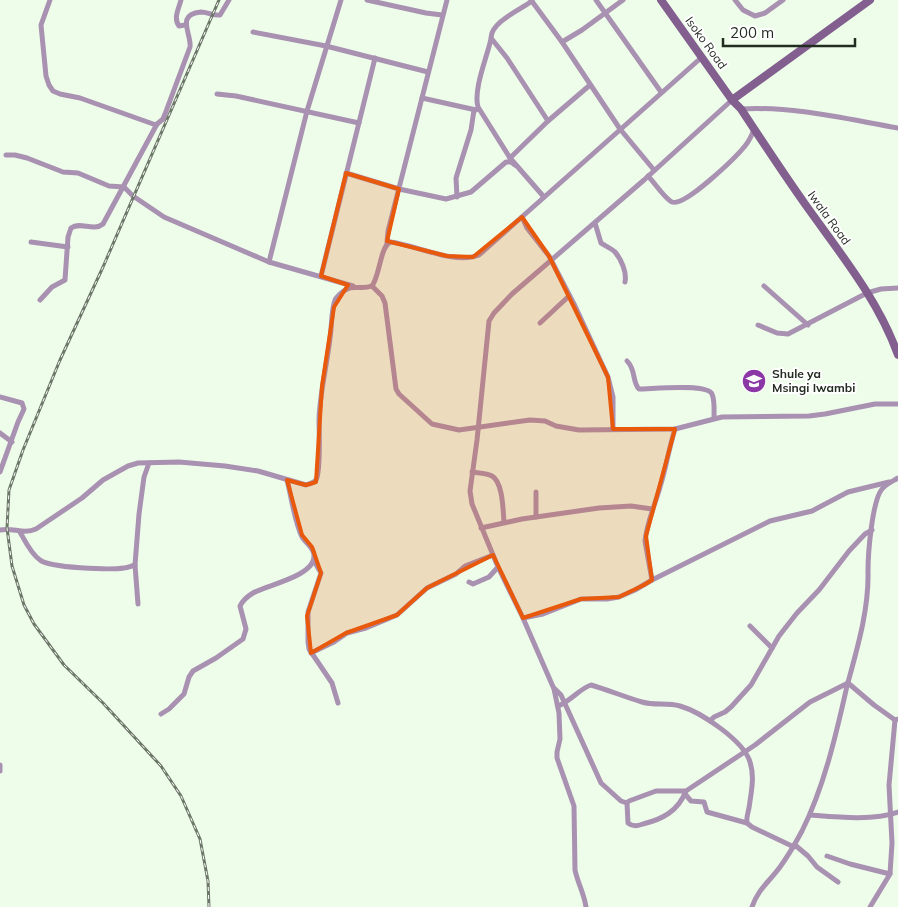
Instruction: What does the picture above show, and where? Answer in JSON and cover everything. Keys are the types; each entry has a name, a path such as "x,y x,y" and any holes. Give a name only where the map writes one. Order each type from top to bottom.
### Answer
{"street":[{"path":"50,0 41,25 46,76 53,91 157,124"},
{"path":"181,0 177,12 177,23 179,26 185,25"},
{"path":"40,300 52,287 65,280 69,231 71,228 76,225 101,226 124,187 136,160 157,124 163,119 190,47 185,25 189,18 198,12 220,15 229,0"},
{"path":"269,262 307,111 341,0"},
{"path":"367,0 426,14 442,15"},
{"path":"372,286 387,243 388,231 447,0"},
{"path":"596,0 661,92"},
{"path":"562,42 623,0"},
{"name":"Isoko Road","path":"661,0 732,100"},
{"path":"735,0 743,10 755,16 765,13 783,0"},
{"path":"586,907 584,894 575,870 573,800 557,758 560,739 561,695 554,689 524,618 498,567 474,512 471,498 472,472 490,318 512,294 595,223 732,100 870,0"},
{"path":"457,197 456,178 476,110 476,101 491,33 495,26 532,1 562,42 620,130 654,170"},
{"path":"253,32 326,46 428,72"},
{"path":"491,39 508,58 548,121"},
{"path":"387,243 395,242 447,256 474,257 488,248 702,57"},
{"path":"321,276 376,58"},
{"path":"510,158 548,121 590,85"},
{"path":"217,94 359,123"},
{"path":"422,98 476,110 515,165 544,197"},
{"name":"Iwala Road","path":"732,100 741,109 867,293 898,355"},
{"path":"741,109 765,108 801,111 898,128"},
{"path":"648,176 670,201 677,202 695,193 706,184 746,146 754,129"},
{"path":"6,155 28,158 63,172 78,173 109,186 124,187 133,196 160,215 269,262 353,286 368,288 372,286"},
{"path":"346,173 443,199 471,192 504,163 509,162 515,165"},
{"path":"522,217 527,228 546,251 608,377 613,397 613,429"},
{"path":"595,223 601,243 613,250 620,260 624,269 625,282"},
{"path":"31,242 68,246"},
{"path":"0,530 7,528 20,532 31,532 46,524 104,480 128,466 179,462 225,466 258,471 306,485 312,483 316,480 320,409 335,300 340,294 353,286"},
{"path":"372,286 382,296 385,303 394,384 399,394 433,425 459,430 530,420 545,421 568,429 579,430 675,429 714,418 809,416 875,404 898,404"},
{"path":"764,286 808,324"},
{"path":"758,325 788,334 867,293 881,289 898,288"},
{"path":"540,323 569,296"},
{"path":"627,361 632,366 636,385 640,389 689,388 709,391 713,396 714,418"},
{"path":"0,397 16,400 24,406 0,472"},
{"path":"652,580 645,541 652,509 675,429"},
{"path":"0,433 12,442"},
{"path":"138,604 135,565 143,486 146,468 149,463"},
{"path":"472,472 492,475 497,480 501,493 504,522"},
{"path":"752,907 756,895 779,869 810,816 838,724 868,597 869,554 879,495 882,489 898,478"},
{"path":"287,480 302,536 313,551 314,561 321,574 307,616 308,642 312,653 332,683 338,702"},
{"path":"524,618 543,614 581,599 618,597 770,520 805,513 848,492 892,482"},
{"path":"536,492 536,517"},
{"path":"481,528 504,522 619,506 652,509"},
{"path":"710,722 714,717 731,707 751,685 772,648 797,613 819,590 849,550 865,534 872,530"},
{"path":"20,532 38,559 43,562 75,567 116,569 135,565"},
{"path":"312,653 347,633 366,628 398,615 427,588 456,574 465,566 493,555"},
{"path":"161,714 184,694 189,677 193,671 243,639 246,629 240,606 245,598 256,591 298,575 311,566 314,561"},
{"path":"468,582 473,584 485,579 498,567"},
{"path":"750,626 772,648"},
{"path":"848,683 874,705 897,720 890,776 889,806 892,843 890,874 870,907"},
{"path":"627,803 628,823 636,826 664,818 672,811 685,792 745,751 810,702 848,683"},
{"path":"561,705 591,685 651,704 672,704 698,713 745,751 750,761 753,775 747,823"},
{"path":"561,705 601,783 621,801 627,803"},
{"path":"0,765 0,771"},
{"path":"627,803 634,798 656,790 685,792 691,800 704,802 706,812 747,823 794,846 808,856 817,867 838,882"},
{"path":"810,816 853,817 898,812"},
{"path":"827,856 890,874"}],"highlighted area":[{"path":"346,173 399,189 387,241 447,256 473,257 522,217 549,256 608,377 613,429 675,429 646,536 652,580 644,585 619,597 581,599 523,618 493,555 427,588 397,615 346,633 311,653 307,616 321,573 312,547 302,535 287,480 306,485 316,482 322,386 334,307 348,285 321,276"}],"railway":[{"path":"209,907 208,881 200,839 181,796 161,766 103,703 64,665 34,624 24,605 12,566 7,528 9,490 23,450 60,360 103,267 219,0"}],"place":[{"name":"Shule ya Msingi Iwambi","path":"754,381"}]}
